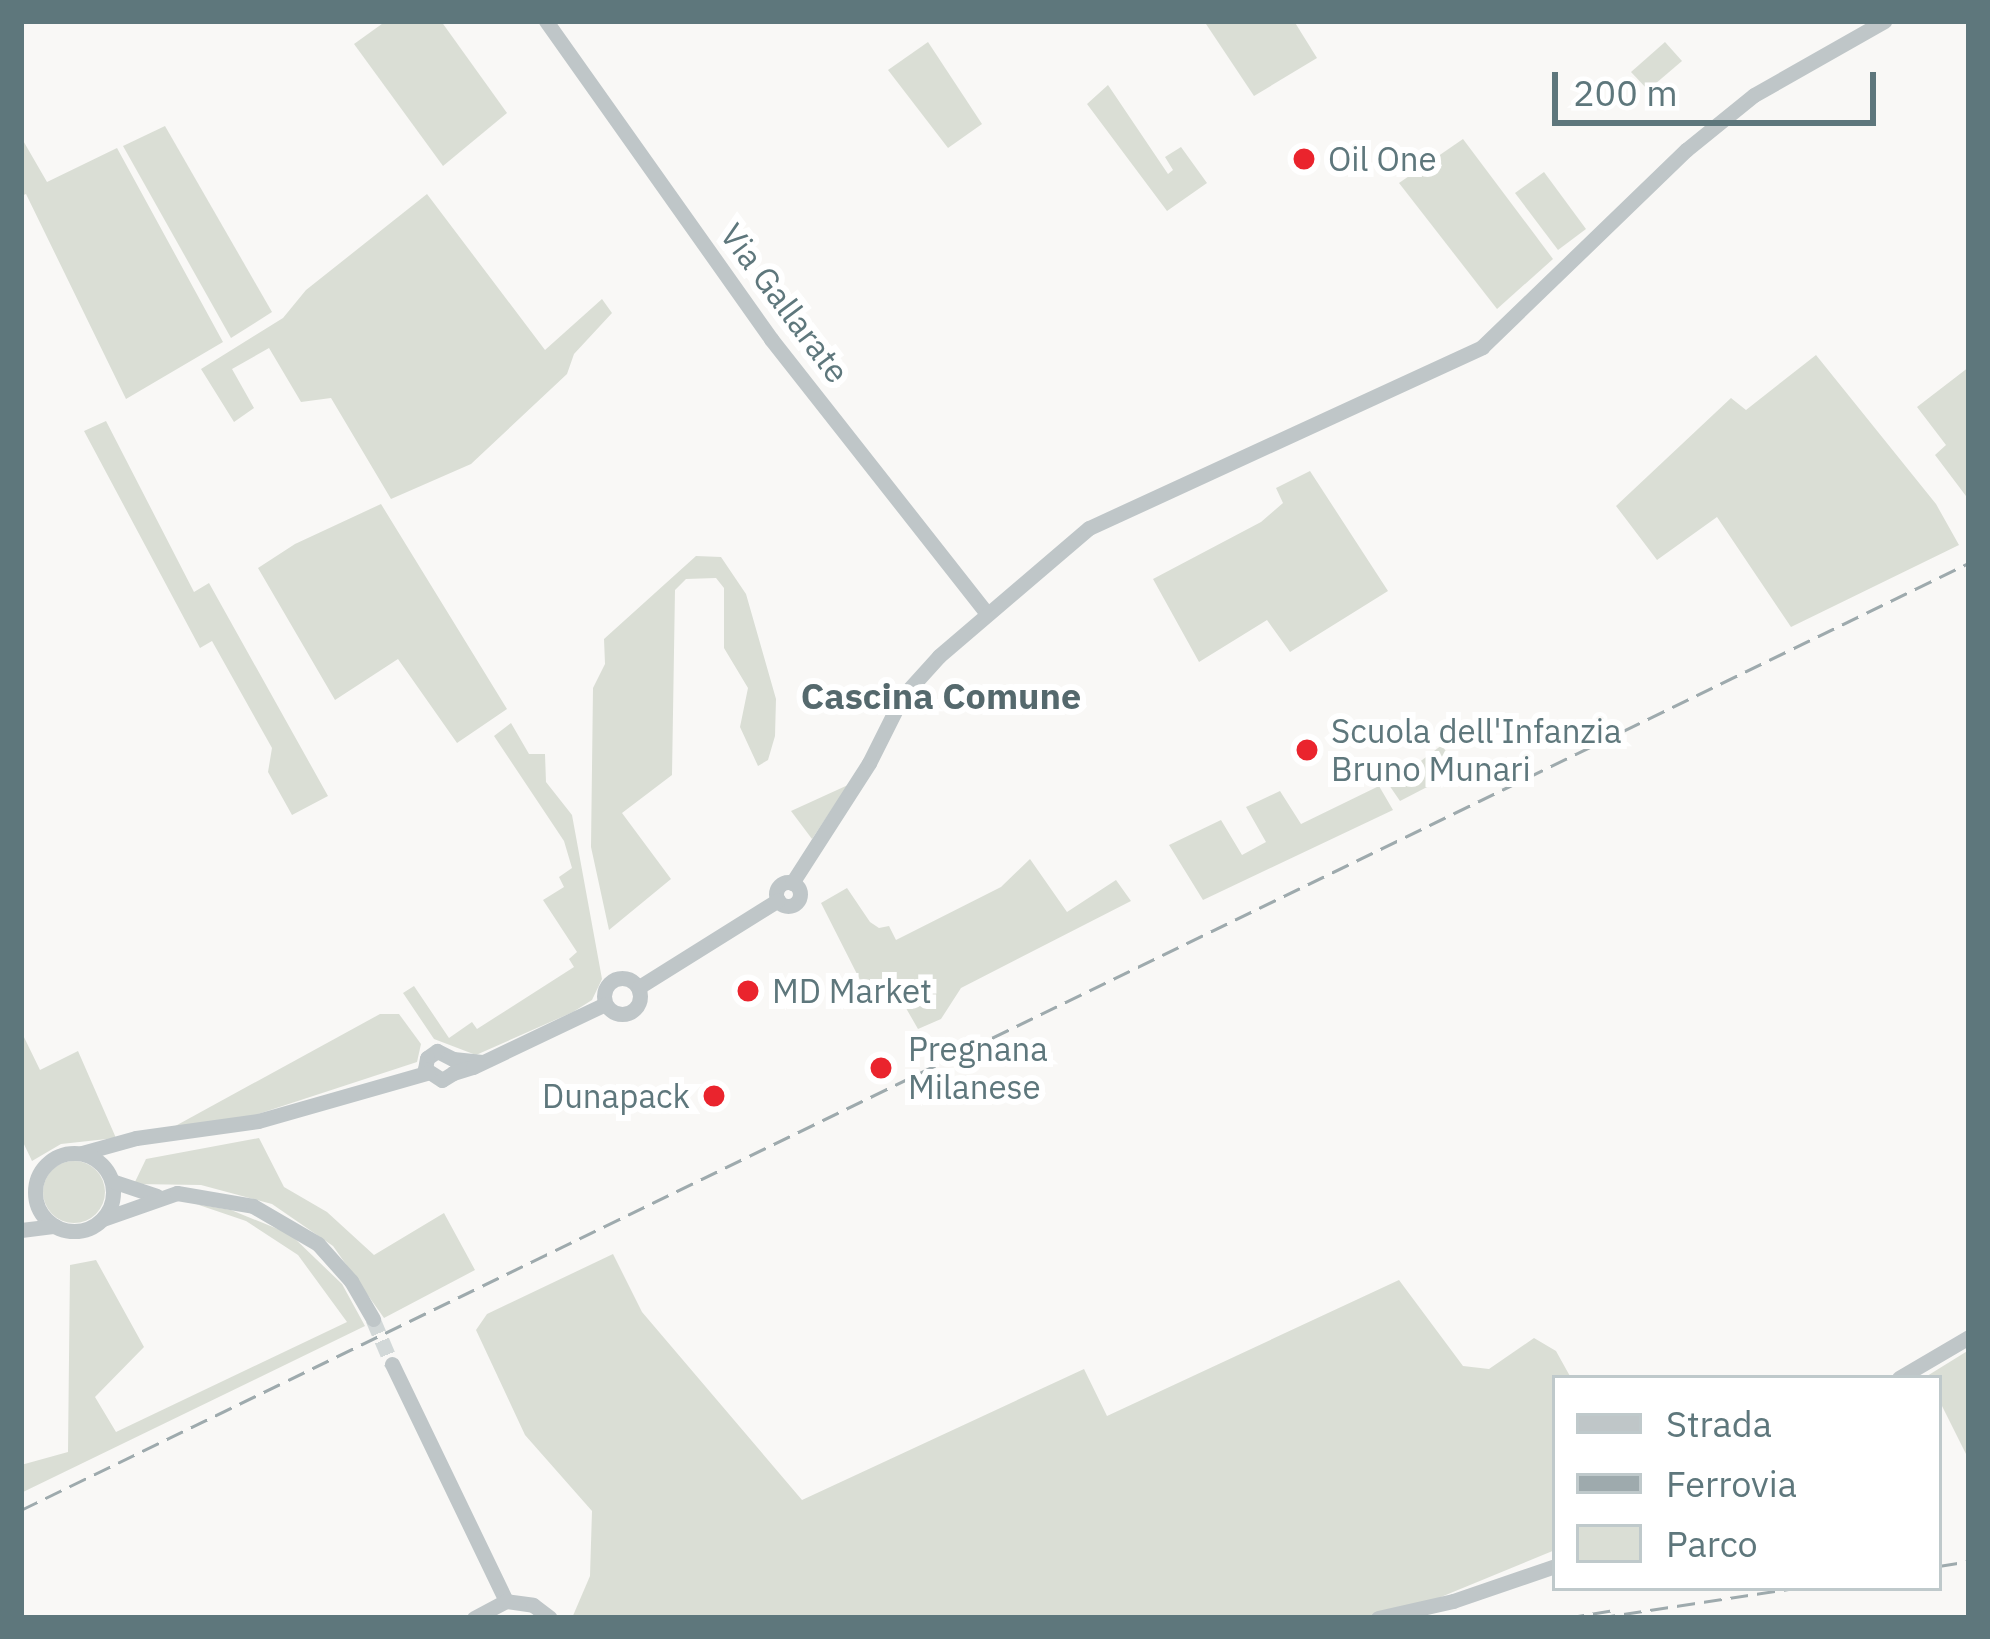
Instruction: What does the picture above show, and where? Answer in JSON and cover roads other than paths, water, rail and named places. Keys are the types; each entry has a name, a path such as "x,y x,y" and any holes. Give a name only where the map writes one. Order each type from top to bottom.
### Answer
{"street":[{"name":"Via Gallarate","path":"546,21 771,339 987,613"},
{"path":"639,987 778,900 780,885 792,883 868,763 902,697 987,613 1089,528 1107,524 1479,349 1676,160 1754,95 1884,21"},
{"path":"615,979 631,980 639,987 641,998 631,1012 614,1012 605,1004 604,992 615,979"},
{"path":"426,1068 439,1080 453,1066 482,1062 605,1004"},
{"path":"21,1202 56,1157 136,1138 258,1121 426,1068 437,1051 453,1066"},
{"path":"103,1219 111,1207 111,1179 122,1152 136,1138"},
{"path":"82,1154 100,1162 111,1179 157,1196 217,1197 287,1222 328,1254 373,1319"},
{"path":"35,1186 38,1207 55,1226"},
{"path":"21,1230 55,1226 81,1230 157,1196"},
{"path":"1904,1375 1969,1337"},
{"path":"392,1364 490,1577 506,1600"},
{"path":"1378,1618 1453,1601 1552,1567"},
{"path":"479,1613 490,1577"},
{"path":"479,1613 506,1600 533,1605 550,1618"}],"tunnel":[{"path":"373,1319 392,1364"}],"railway":[{"path":"21,1510 1969,563"},
{"path":"1942,1566 1969,1561"},
{"path":"1597,1618 1775,1591"},
{"path":"1566,1618 1614,1610"}],"place":[{"name":"Oil One","path":"1304,159"},
{"name":"Scuola dell'Infanzia Bruno Munari","path":"1307,750"},
{"name":"MD Market","path":"748,991"},
{"name":"Pregnana Milanese","path":"881,1068"},
{"name":"Dunapack","path":"714,1096"}],"district":[{"name":"Cascina Comune","path":"941,696"}]}
